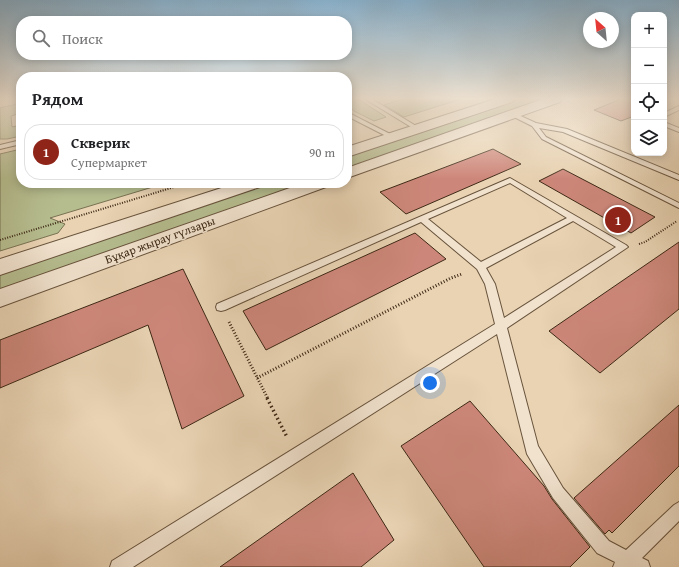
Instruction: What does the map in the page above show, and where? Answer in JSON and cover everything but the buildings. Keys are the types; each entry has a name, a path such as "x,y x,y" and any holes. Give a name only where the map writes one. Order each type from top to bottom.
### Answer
{"street":[{"path":"352,150 429,125"},
{"path":"352,172 480,125"},
{"name":"Бұқар жырау гүлзары","path":"0,267 239,188"},
{"name":"Бұқар жырау гүлзары","path":"0,298 306,188"}],"lane":[{"path":"368,125 392,137"},
{"path":"412,125 418,129"},
{"path":"534,125 544,138 679,206"},
{"path":"537,125 565,130 679,178"},
{"path":"668,125 679,130"},
{"path":"0,147 16,143"},
{"path":"118,567 501,326 623,247 510,180 221,307"},
{"path":"480,267 573,218"},
{"path":"422,219 480,267 490,284 532,449 558,493 604,547 631,565 679,510"}],"path":[{"path":"0,240 172,188"},
{"path":"623,247 645,242 679,220"},
{"path":"258,378 451,278 480,267"},
{"path":"221,307 296,455"}],"green space":[{"path":"0,125 16,126 16,137 0,139"},
{"path":"441,125 469,125 352,166 352,155"},
{"path":"16,150 16,188 149,188 50,218 65,224 58,233 0,251 0,154"},
{"path":"256,188 291,188 0,289 0,274"}],"place":[{"name":"Скверик","path":"618,220"}]}
